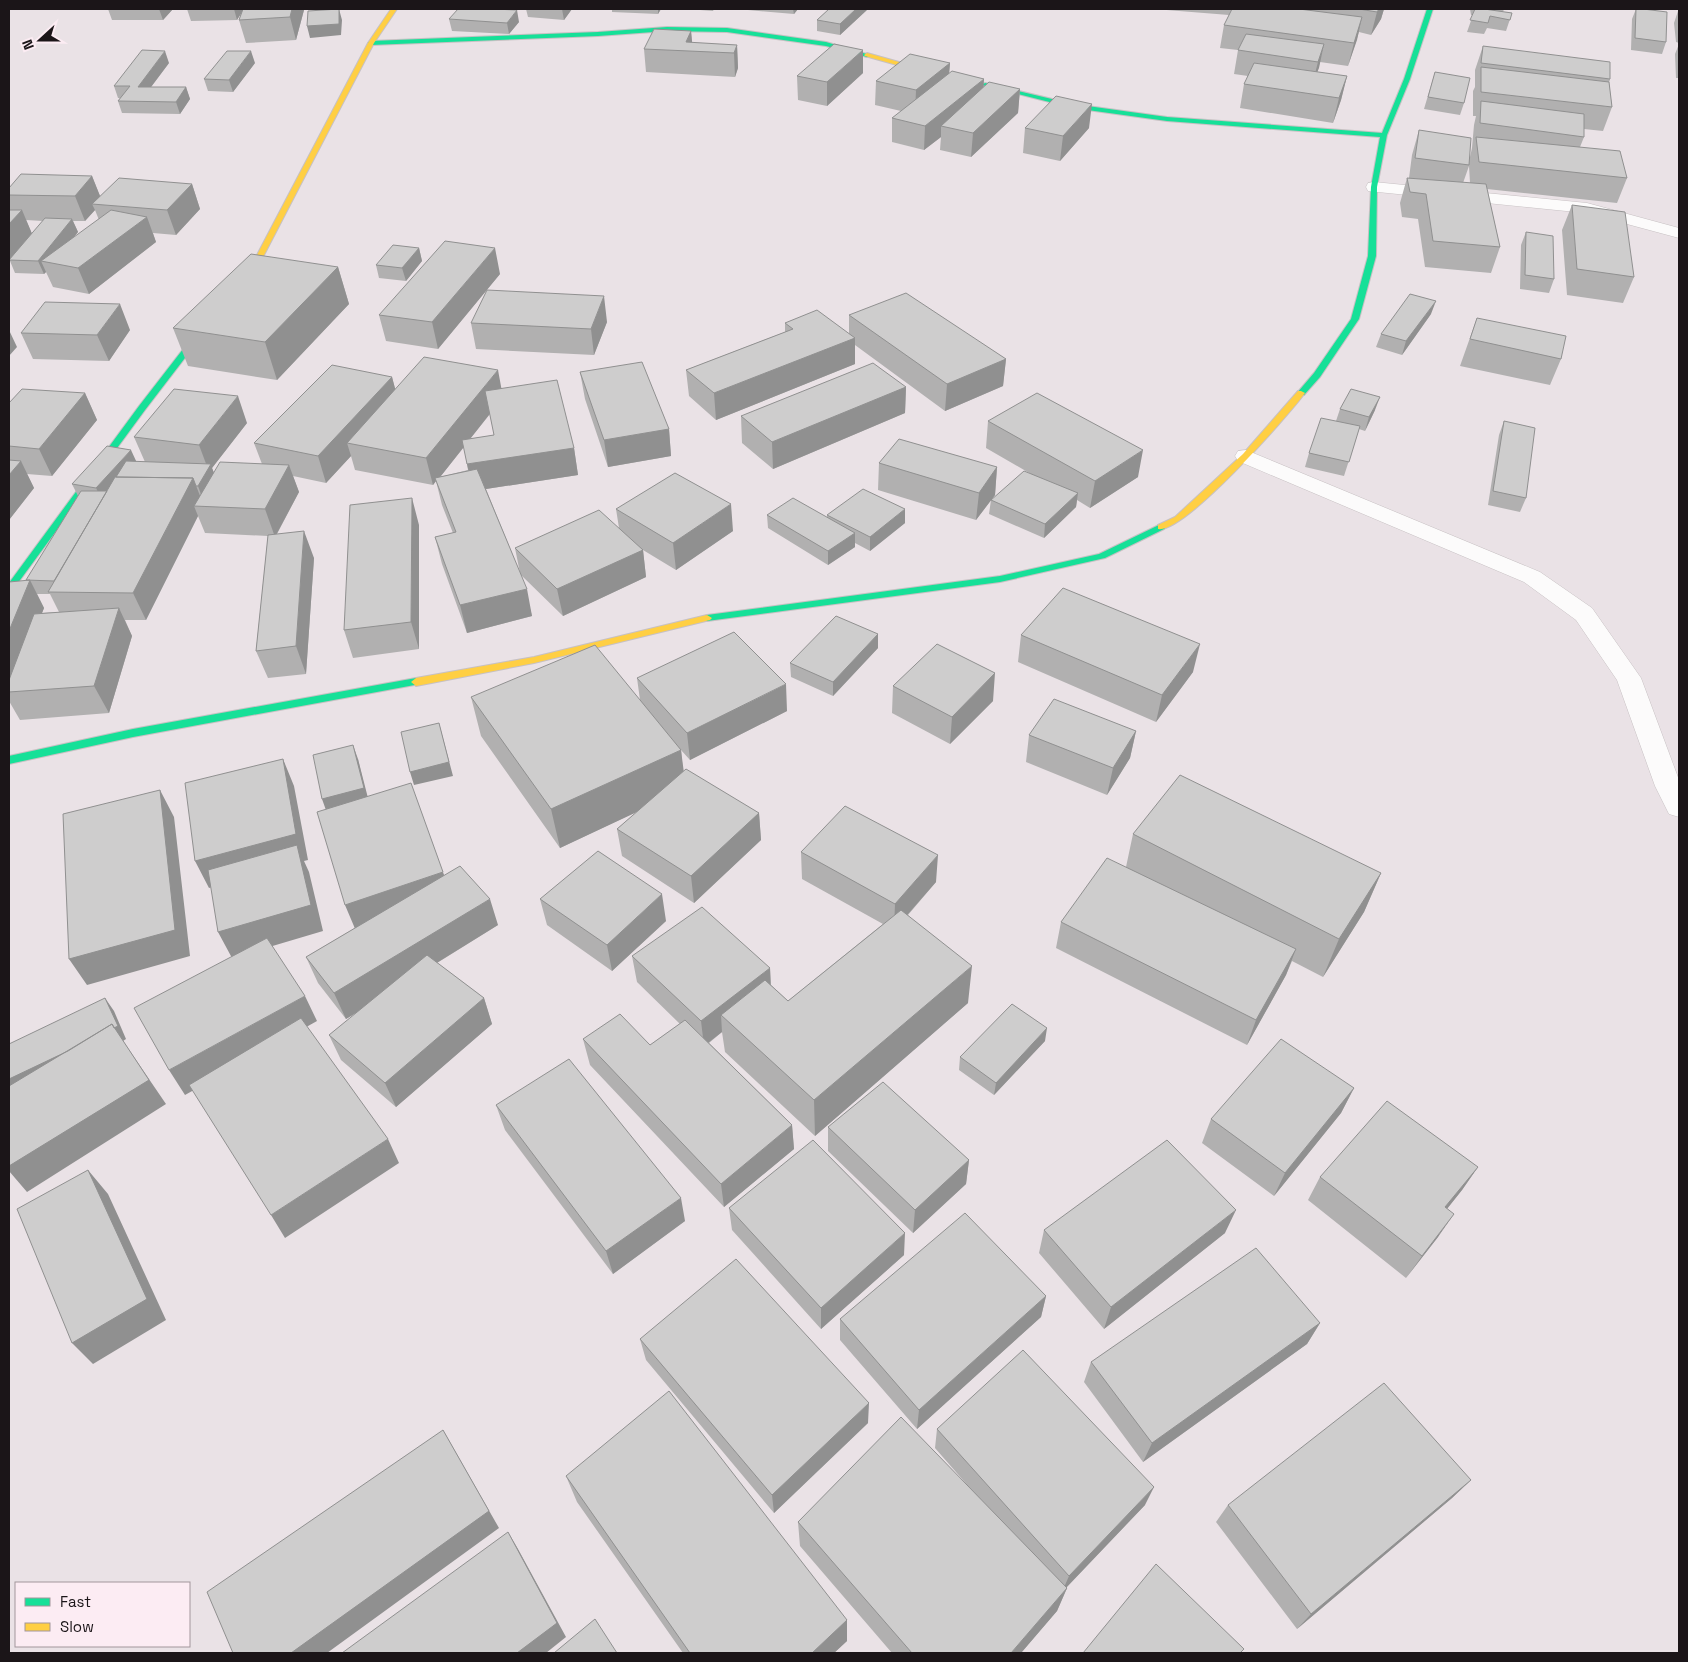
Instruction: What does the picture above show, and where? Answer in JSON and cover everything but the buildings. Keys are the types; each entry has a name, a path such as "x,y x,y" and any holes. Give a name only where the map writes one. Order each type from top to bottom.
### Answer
{"street":[{"path":"231,293 260,255 371,43 394,9"},
{"path":"9,760 133,733 534,660 720,615 846,601 1000,579 1102,556 1178,519 1246,456 1317,375 1355,319 1372,256 1374,188 1384,135 1407,79 1427,9"},
{"path":"371,43 667,30 727,30 826,44 947,77"},
{"path":"974,83 1073,106 1167,119 1384,135"},
{"path":"1374,188 1586,208 1679,233"},
{"path":"9,589 142,408 213,316"},
{"path":"1246,456 1532,577 1584,614 1629,678 1668,786 1679,807"}],"traffic: fast":[{"path":"1301,393 1317,375 1355,319 1372,256 1374,187 1384,135 1407,79 1430,9"},
{"path":"371,43 598,34 667,29 727,30 826,44 867,55"},
{"path":"985,85 1073,106 1167,119 1384,135"},
{"path":"9,589 142,408 207,324"},
{"path":"707,618 1000,579 1102,556 1161,527"},
{"path":"9,760 133,733 416,682"}],"traffic: slow":[{"path":"238,284 260,255 371,43 394,9"},
{"path":"867,55 936,74"},
{"path":"1161,527 1178,519 1246,456 1301,393"},
{"path":"416,682 534,660 707,618"}]}
